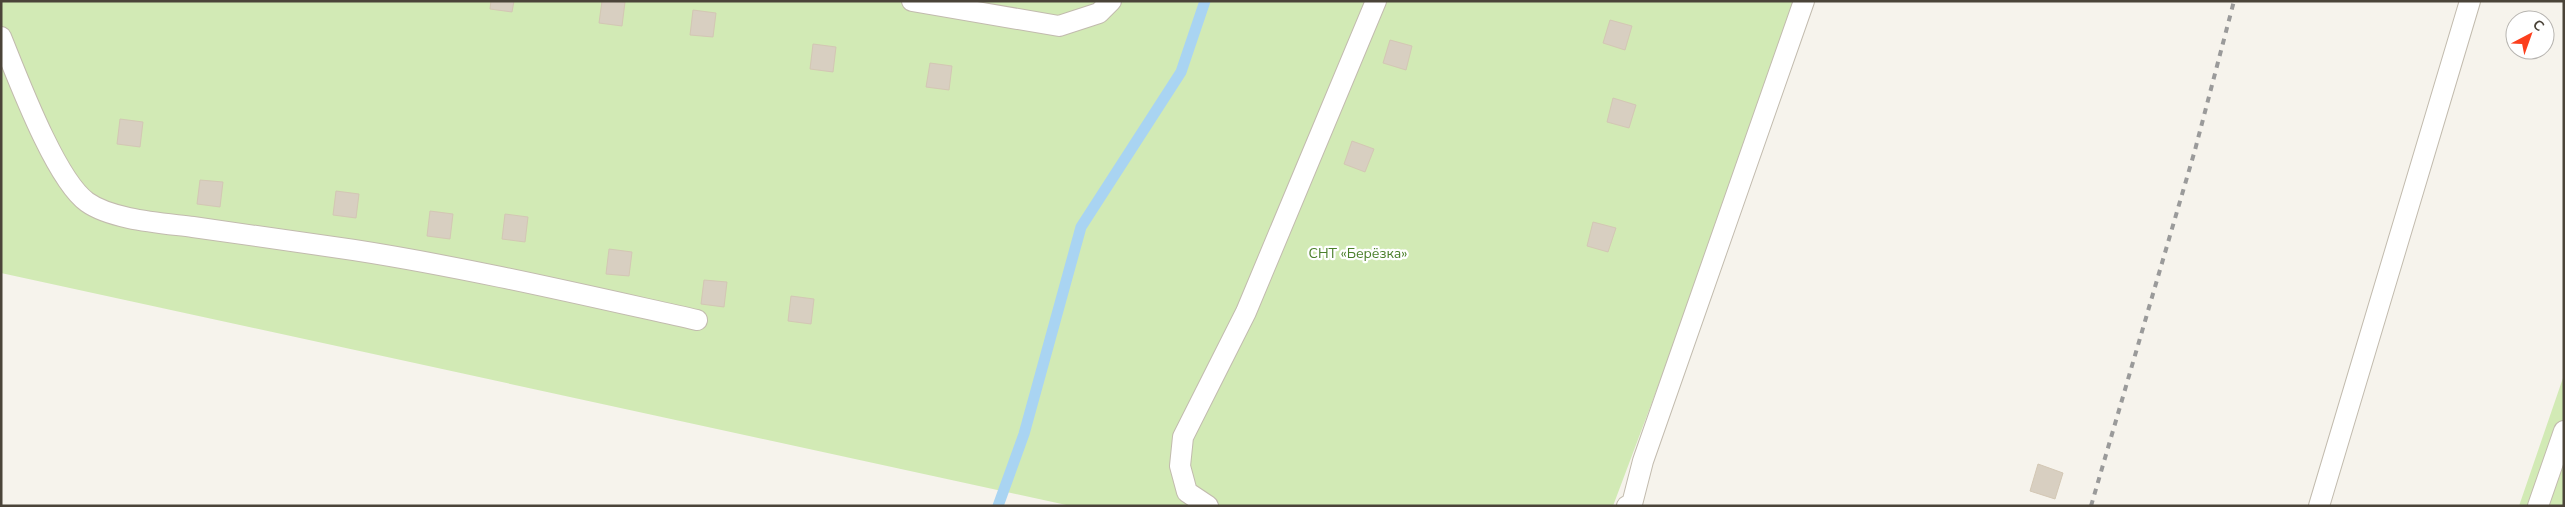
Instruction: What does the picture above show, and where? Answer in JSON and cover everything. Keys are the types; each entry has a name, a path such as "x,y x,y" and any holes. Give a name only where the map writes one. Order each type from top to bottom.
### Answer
{"lane":[{"path":"912,1 1059,26 1099,12 1111,1"},
{"path":"1208,506 1187,492 1180,466 1183,437 1246,312 1376,1"},
{"path":"1627,506 1632,504 1643,461 1804,1"},
{"path":"2319,506 2470,1"},
{"path":"1,37 22,88 62,173 86,202 106,212 155,222 356,250 556,289 697,320"},
{"path":"2538,506 2564,431"}],"green space":[{"name":"СНТ «Берёзка»","path":"1,1 1806,1 1740,168 1613,506 1071,506 1,273"},
{"path":"2564,375 2564,506 2519,506"}],"building":[{"path":"491,1 514,1 512,12 490,9"},
{"path":"602,1 625,2 622,26 599,23"},
{"path":"693,10 716,13 713,37 690,35"},
{"path":"1610,20 1632,26 1625,50 1603,43"},
{"path":"1390,40 1412,46 1406,70 1383,63"},
{"path":"813,44 836,47 833,72 810,69"},
{"path":"930,63 952,66 949,90 926,87"},
{"path":"1613,98 1636,105 1629,128 1607,122"},
{"path":"120,119 143,122 140,147 117,144"},
{"path":"1352,141 1374,149 1365,172 1344,164"},
{"path":"200,180 223,182 220,207 197,204"},
{"path":"336,191 359,194 356,218 333,215"},
{"path":"430,211 453,214 450,239 427,236"},
{"path":"505,214 528,217 525,242 502,239"},
{"path":"1593,222 1616,228 1608,252 1587,246"},
{"path":"609,249 632,252 629,276 606,274"},
{"path":"704,280 727,282 724,307 701,304"},
{"path":"791,296 814,299 811,324 788,321"},
{"path":"2038,464 2063,473 2055,499 2030,491"}],"waterway":[{"path":"998,506 1024,434 1081,227 1181,72 1205,1"}],"railway":[{"path":"2091,506 2195,150 2234,1"}]}
